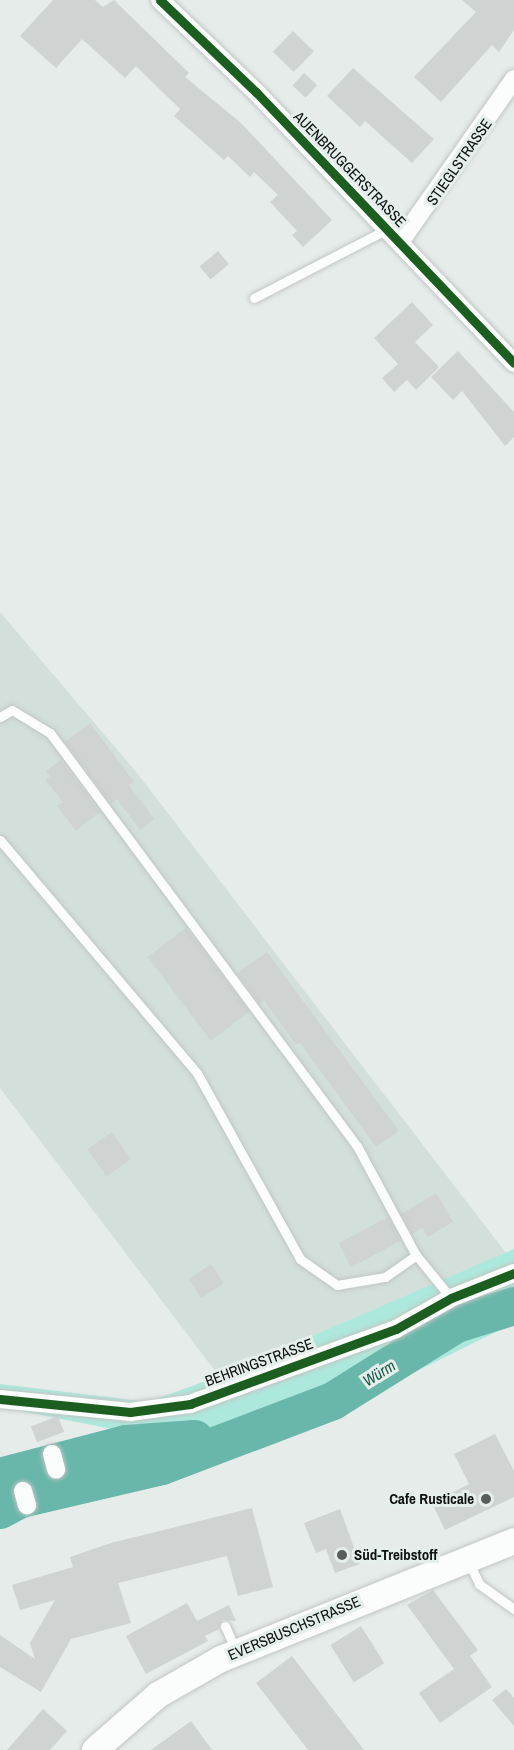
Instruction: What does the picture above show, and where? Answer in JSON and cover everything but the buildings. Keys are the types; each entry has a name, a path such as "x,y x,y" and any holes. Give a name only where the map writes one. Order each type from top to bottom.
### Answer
{"main road":[{"name":"EVERSBUSCHSTRASSE","path":"98,1749 158,1695 237,1651 514,1541"}],"street":[{"name":"AUENBRUGGERSTRASSE","path":"160,0 393,235 514,363"},
{"name":"STIEGLSTRASSE","path":"393,235 514,80"},
{"name":"BEHRINGSTRASSE","path":"0,1399 130,1412 189,1404 396,1329 451,1298 514,1273"}],"lane":[{"path":"254,298 393,235"},
{"path":"0,717 12,710 50,733 357,1146 416,1255 451,1298"},
{"path":"0,840 197,1073 300,1259 337,1285 385,1277 416,1255"},
{"path":"467,1559 479,1584 514,1609"},
{"path":"225,1626 237,1651"}],"shaded area":[{"path":"0,612 137,773 506,1253 219,1376 0,1088"},
{"path":"514,1249 514,1323 340,1409 166,1468 148,1436 0,1407 0,1384 148,1402 219,1376"},
{"path":"514,1299 514,1313 456,1327 454,1323 489,1304"}],"waterway":[{"name":"Würm","path":"0,1510 21,1499 162,1466 333,1401 456,1324 514,1306"},
{"name":"Würm","path":"0,1477 126,1444 195,1439"}],"cycle path":[{"path":"160,0 256,92 514,363"},
{"path":"0,1399 130,1412 190,1404 396,1329 451,1298 514,1273"}],"place":[{"name":"Cafe Rusticale","path":"486,1499"},
{"name":"Süd-Treibstoff","path":"342,1555"}]}
